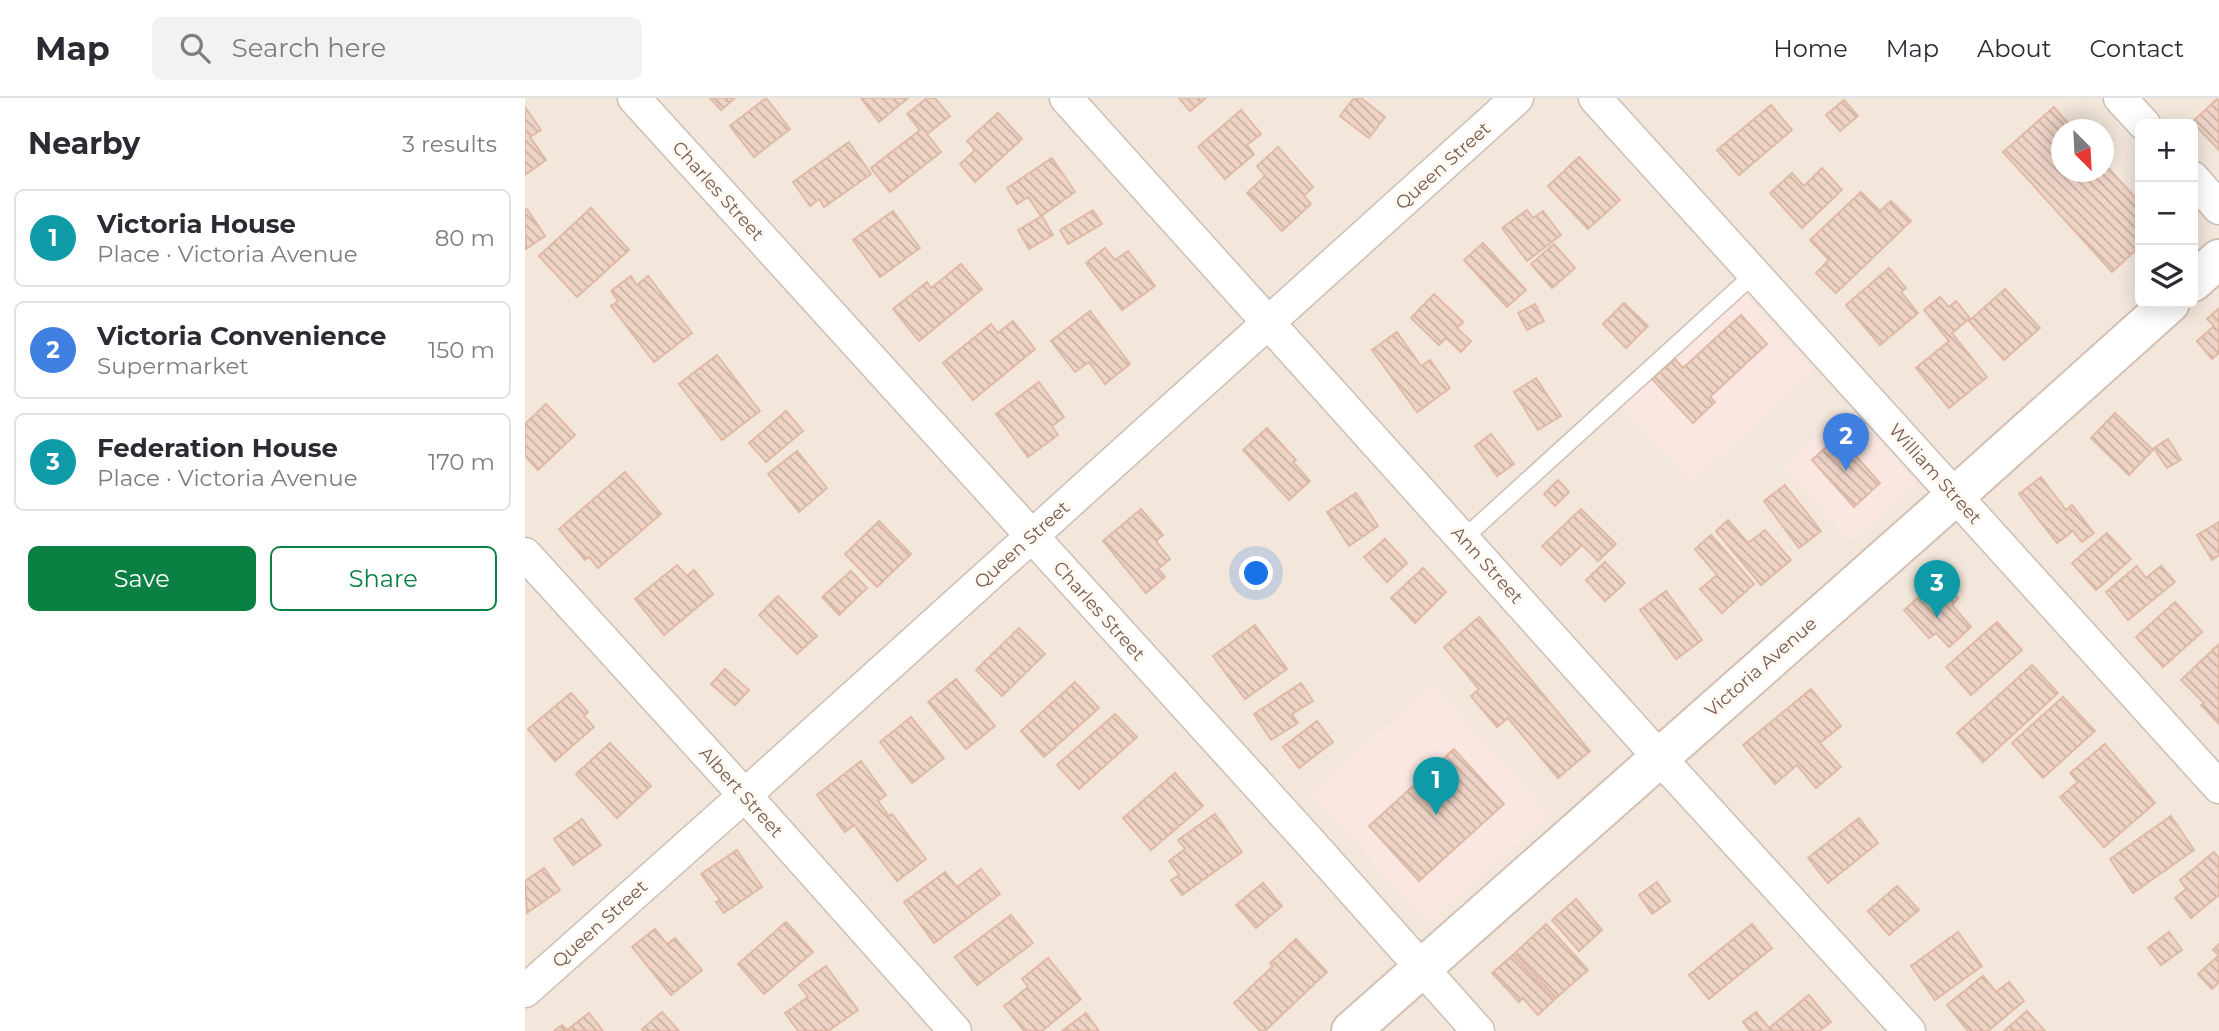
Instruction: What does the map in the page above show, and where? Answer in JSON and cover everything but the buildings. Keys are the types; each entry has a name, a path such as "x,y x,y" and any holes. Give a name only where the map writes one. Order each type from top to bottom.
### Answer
{"street":[{"name":"Charles Street","path":"634,98 1478,1031"},
{"name":"Ann Street","path":"1066,98 1909,1031"},
{"name":"Queen Street","path":"525,991 1517,98"},
{"name":"William Street","path":"1595,98 2219,787"},
{"path":"2120,98 2139,119"},
{"path":"2196,182 2219,208"},
{"path":"2198,277 2219,258"},
{"name":"Victoria Avenue","path":"1351,1031 2164,308"},
{"name":"Albert Street","path":"525,555 745,795 955,1031"}],"lane":[{"path":"1463,539 1754,274"}],"shaded area":[{"path":"525,98 2219,98 2219,1031 525,1031"},
{"path":"1743,292 1814,370 1692,481 1621,404"},
{"path":"1849,408 1916,482 1851,541 1784,467"},
{"path":"1432,685 1549,815 1428,923 1312,793"}],"place":[{"name":"Victoria Convenience","path":"1846,471"},
{"name":"Federation House","path":"1937,618"},
{"name":"Victoria House","path":"1436,815"}]}
